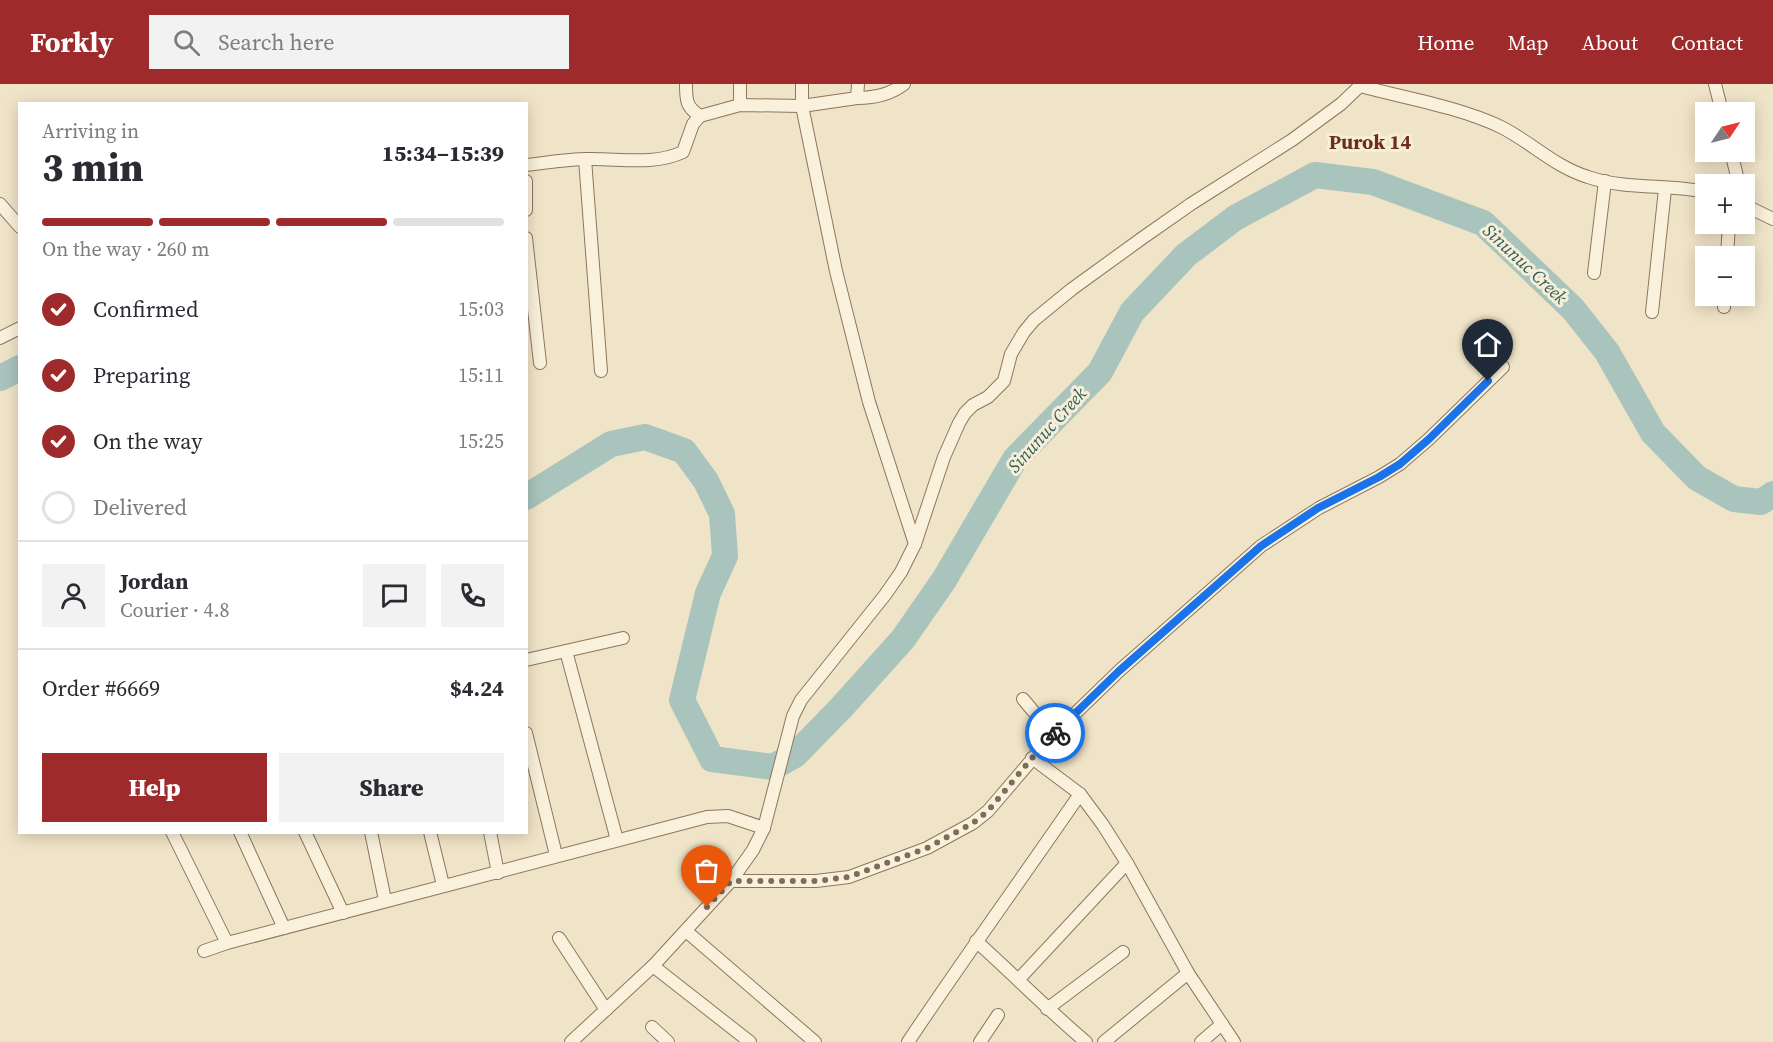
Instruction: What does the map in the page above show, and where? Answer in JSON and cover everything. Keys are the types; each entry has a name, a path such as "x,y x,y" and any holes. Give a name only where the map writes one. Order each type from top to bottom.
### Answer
{"street":[{"path":"686,84 686,97 690,109 700,116"},
{"path":"740,84 740,105"},
{"path":"802,84 802,106 836,271 869,402 915,544"},
{"path":"857,98 858,84"},
{"path":"528,165 585,159 645,160 673,157 683,152 693,124 700,116 740,105 802,106 857,98 874,98 890,93 904,84"},
{"path":"1715,84 1720,102"},
{"path":"571,1042 653,966 731,881 753,850 764,828 793,716 801,700 901,572 915,544 944,457 959,423 973,405 996,390 1004,381 1011,354 1024,332 1034,320 1063,296 1191,204 1292,140 1341,104 1361,85 1446,108 1499,126 1563,167 1588,178 1641,187 1695,191"},
{"path":"585,159 601,371"},
{"path":"1594,273 1605,181"},
{"path":"1652,312 1665,189"},
{"path":"0,204 18,225"},
{"path":"1755,210 1773,219"},
{"path":"528,256 540,363"},
{"path":"0,338 18,329"},
{"path":"731,881 816,881 849,877 927,848 973,823 988,811 1053,735 1119,671 1261,546 1318,508 1400,464 1503,367"},
{"path":"528,660 623,638"},
{"path":"566,651 616,840"},
{"path":"1023,699 1053,735"},
{"path":"528,741 556,855"},
{"path":"1032,758 1080,794 1103,825 1127,863 1188,974 1234,1042"},
{"path":"908,1042 1080,794"},
{"path":"204,951 385,900 498,873 556,855 707,817 729,816 764,828"},
{"path":"173,834 227,944"},
{"path":"241,834 284,928"},
{"path":"306,834 344,913"},
{"path":"371,834 385,900"},
{"path":"430,834 443,885"},
{"path":"490,834 498,873"},
{"path":"1019,979 1127,863"},
{"path":"686,931 815,1042"},
{"path":"559,938 606,1010"},
{"path":"976,941 1019,979 1047,1009 1086,1042"},
{"path":"1047,1009 1123,952"},
{"path":"653,966 750,1042"},
{"path":"1104,1042 1188,974"},
{"path":"980,1042 998,1014"},
{"path":"1201,1042 1222,1024"},
{"path":"652,1027 668,1042"}],"waterway":[{"name":"Sinunuc Creek","path":"528,496 611,444 645,437 684,451 706,481 722,514 725,556 708,593 682,700 712,759 773,767 795,755 903,639 944,580 1015,459 1100,372 1132,312 1186,255 1235,218 1315,175 1373,182 1483,223 1573,309 1607,352 1653,433 1697,478 1734,499 1761,502 1773,494"},
{"name":"Sinunuc Creek","path":"0,378 18,369"}],"way so far":[{"path":"707,907 731,881 816,881 849,877 927,848 973,823 988,811 1055,733"}],"district":[{"name":"Purok 14","path":"1370,142"}],"route":[{"path":"1055,733 1119,671 1261,546 1318,508 1400,464 1488,381"}]}
